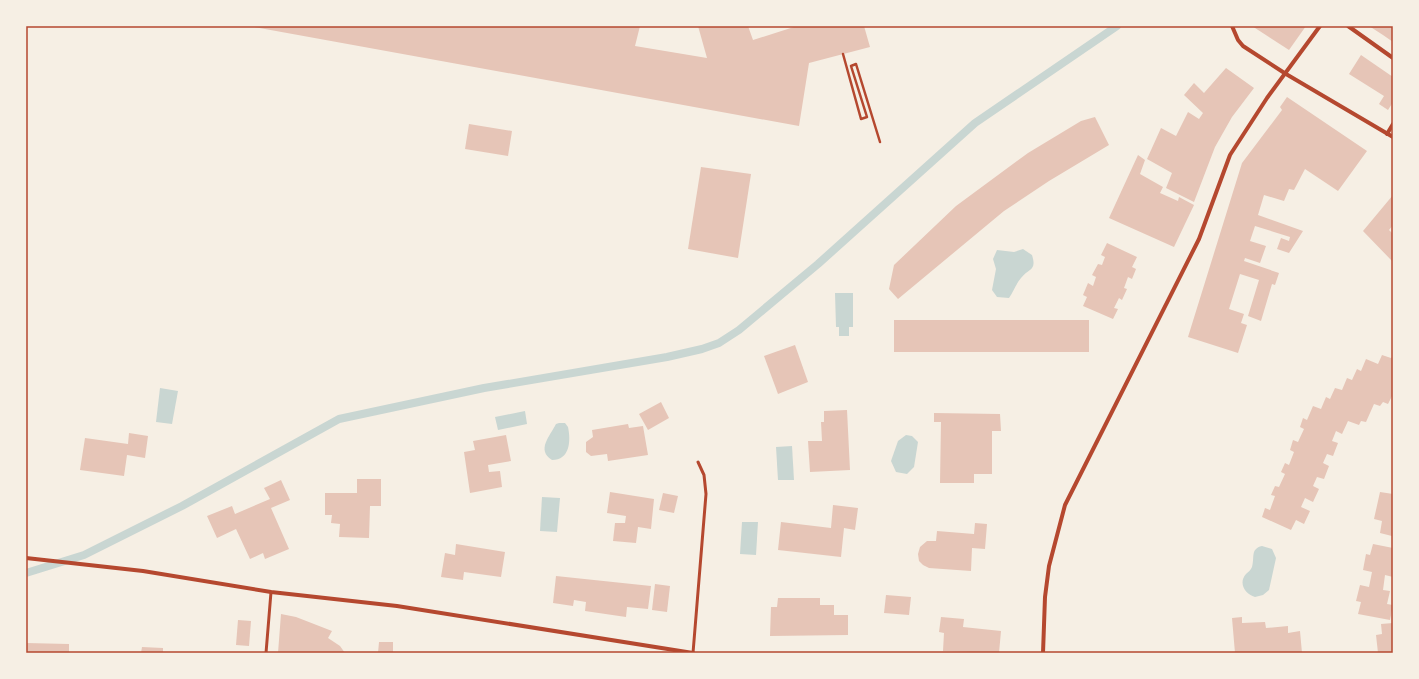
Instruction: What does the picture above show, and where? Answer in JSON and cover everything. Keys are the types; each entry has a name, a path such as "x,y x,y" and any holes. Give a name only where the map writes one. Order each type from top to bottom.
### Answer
{"street":[{"path":"1232,26 1238,40 1243,46 1286,74 1393,137"},
{"path":"1043,653 1045,597 1049,566 1065,505 1199,239 1230,155 1267,98 1320,26"},
{"path":"1348,26 1393,58"},
{"path":"1387,134 1393,124"},
{"path":"26,558 143,571 271,592 396,606 693,653"}],"lane":[{"path":"693,653 706,494 704,475 698,462"},
{"path":"266,653 271,592"}],"path":[{"path":"843,54 861,119 867,117 851,66 856,64 880,142"}],"shaded area":[{"path":"1023,249 1032,255 1034,264 1033,267 1019,280 1009,298 997,297 992,290 996,269 993,259 997,250 1014,252"},
{"path":"835,293 853,293 853,327 849,327 849,336 839,336 839,327 836,327"},
{"path":"160,388 178,391 172,424 156,422"},
{"path":"525,411 527,424 498,430 495,417"},
{"path":"565,423 568,427 569,444 563,457 552,460 547,456 545,447 556,424"},
{"path":"906,435 912,436 918,442 914,467 907,474 896,472 891,461 898,441"},
{"path":"792,446 794,480 778,480 776,447"},
{"path":"542,497 560,498 557,532 540,531"},
{"path":"742,522 758,522 756,555 740,554"},
{"path":"1262,546 1272,549 1276,558 1269,590 1263,595 1255,597 1251,596 1246,591 1243,581 1244,577 1252,567 1254,551 1258,547"}],"building":[{"path":"249,26 640,26 635,46 707,58 698,26 748,26 753,40 797,26 864,26 870,47 809,63 799,126"},
{"path":"1252,26 1306,26 1289,50"},
{"path":"1369,26 1393,26 1393,42 1383,35"},
{"path":"1361,55 1393,77 1393,102 1388,110 1379,104 1384,96 1349,74"},
{"path":"1226,68 1254,88 1232,117 1215,147 1194,202 1166,188 1172,173 1147,159 1161,128 1176,136 1188,112 1199,119 1203,113 1184,95 1194,83 1204,93"},
{"path":"1287,97 1367,151 1338,191 1305,169 1294,190 1289,189 1284,201 1264,195 1258,215 1303,231 1289,253 1277,249 1281,238 1289,241 1290,237 1255,226 1250,241 1266,246 1260,263 1245,258 1244,261 1279,273 1275,285 1272,284 1261,321 1248,316 1259,280 1240,274 1229,309 1244,314 1241,323 1247,325 1238,353 1188,337 1242,163 1282,110 1280,107"},
{"path":"1095,117 1109,145 1049,181 1004,211 898,299 889,289 894,265 956,206 1028,153 1081,121"},
{"path":"469,124 512,131 508,156 465,149"},
{"path":"1138,155 1145,160 1140,174 1163,187 1160,193 1178,201 1179,197 1194,205 1174,247 1109,218"},
{"path":"701,167 751,174 738,258 688,249"},
{"path":"1393,195 1393,225 1389,230 1393,234 1393,262 1363,231"},
{"path":"1107,243 1137,257 1132,267 1136,269 1132,279 1128,277 1124,288 1127,289 1122,300 1119,298 1114,308 1118,309 1113,319 1083,306 1087,297 1083,295 1088,283 1093,286 1096,277 1092,275 1098,264 1102,265 1105,257 1101,255"},
{"path":"894,320 1089,320 1089,352 894,352"},
{"path":"795,345 808,382 778,394 764,356"},
{"path":"1382,355 1391,358 1393,356 1393,394 1388,404 1383,402 1380,406 1374,404 1366,422 1361,421 1359,425 1348,421 1342,434 1336,431 1332,441 1338,443 1333,456 1327,454 1323,463 1329,466 1324,479 1317,477 1313,486 1319,489 1313,502 1305,498 1301,507 1310,511 1304,524 1296,520 1291,530 1262,517 1265,508 1270,510 1275,496 1271,495 1275,486 1279,487 1285,474 1281,472 1285,463 1289,465 1294,452 1290,450 1293,440 1298,442 1304,429 1300,427 1303,418 1307,420 1313,406 1321,409 1326,397 1330,399 1335,388 1342,390 1347,378 1352,380 1357,369 1361,371 1366,359 1378,364"},
{"path":"661,402 669,418 648,430 639,414"},
{"path":"847,410 850,470 810,472 808,441 822,441 821,422 824,422 824,411"},
{"path":"934,413 1000,414 1001,431 992,431 992,474 974,474 974,483 940,483 941,422 934,422"},
{"path":"628,424 629,428 643,426 648,455 608,461 607,454 591,456 586,452 586,442 593,437 592,430"},
{"path":"129,433 148,436 145,458 127,455 124,476 80,470 85,438 128,444"},
{"path":"506,435 511,461 488,465 489,472 500,471 502,487 470,493 464,452 475,450 473,441"},
{"path":"357,479 381,479 381,506 370,506 369,538 339,537 340,524 331,523 332,515 325,515 325,493 357,493"},
{"path":"281,480 290,500 271,508 289,549 265,559 263,553 250,559 236,529 217,538 207,516 232,506 235,514 270,499 264,488"},
{"path":"610,492 654,499 651,529 638,527 636,543 613,541 615,523 625,523 626,516 607,513"},
{"path":"1380,492 1393,494 1392,536 1380,533 1382,521 1374,519"},
{"path":"663,493 678,496 674,513 659,510"},
{"path":"833,505 858,508 855,530 844,528 841,557 778,550 781,522 831,528"},
{"path":"975,523 987,524 985,549 972,548 971,571 929,568 919,561 918,554 920,547 927,541 936,541 937,531 974,534"},
{"path":"456,544 505,552 501,577 464,572 463,580 441,577 445,553 455,555"},
{"path":"1373,544 1393,548 1393,577 1385,575 1383,590 1390,591 1387,604 1393,605 1390,620 1358,614 1361,602 1356,601 1360,585 1369,587 1372,572 1363,570 1366,554 1370,555"},
{"path":"556,576 651,586 648,609 627,607 626,617 585,611 586,602 574,600 573,606 553,603"},
{"path":"655,584 670,586 667,612 652,610"},
{"path":"886,595 911,597 909,615 884,613"},
{"path":"778,598 820,598 820,605 834,605 834,615 848,615 848,635 770,636 771,607 777,607"},
{"path":"281,614 296,617 332,631 328,638 340,646 345,653 278,653"},
{"path":"941,617 964,619 963,627 1001,631 999,653 943,651 944,633 939,632"},
{"path":"1242,617 1242,623 1265,622 1266,628 1288,626 1288,633 1300,631 1302,653 1235,653 1232,618"},
{"path":"238,620 251,621 249,646 236,645"},
{"path":"1393,623 1393,653 1378,653 1376,635 1382,634 1381,624"},
{"path":"379,642 393,642 393,653 378,653"},
{"path":"26,643 69,644 69,653 26,653"},
{"path":"142,647 163,648 163,653 141,653"}],"waterway":[{"path":"26,573 84,555 182,506 339,419 484,388 667,357 702,349 719,343 739,330 818,264 975,123 1117,26"}]}
